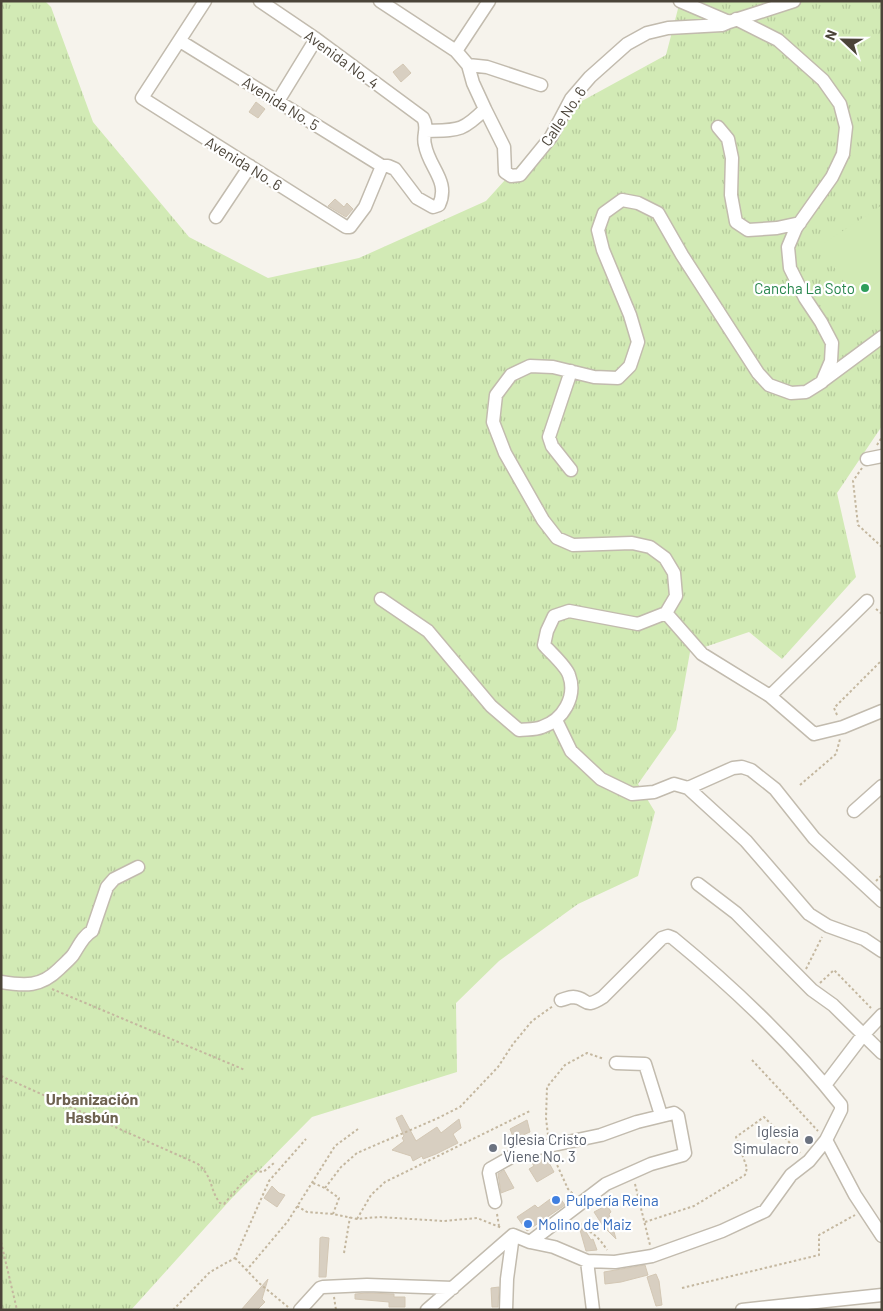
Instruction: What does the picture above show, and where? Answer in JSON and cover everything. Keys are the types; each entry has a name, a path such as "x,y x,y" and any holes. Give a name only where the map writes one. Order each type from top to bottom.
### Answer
{"street":[{"name":"Avenida No. 4","path":"260,1 423,118 426,122 426,131"},
{"path":"380,1 456,51 468,65 484,109 468,125 460,128 426,131"},
{"path":"456,51 489,1"},
{"path":"680,1 733,20 778,40 823,80 840,104 846,127 843,154 832,177 800,223 788,247 790,268 805,298 832,343 831,361 822,382"},
{"name":"Calle No. 6","path":"484,109 504,147 505,172 512,176 520,175 550,137 571,99 590,76 627,44 647,33 722,25 794,1"},
{"path":"180,41 200,3"},
{"path":"278,101 316,40"},
{"name":"Avenida No. 6","path":"180,41 142,98 346,227 350,227 364,207 382,166"},
{"name":"Avenida No. 5","path":"180,41 382,166 394,169 417,198 432,206 438,205 443,189 428,157 424,142 426,131"},
{"path":"468,65 487,67 541,86"},
{"path":"718,127 728,139 732,158 731,195 736,222 748,230 777,228 800,223"},
{"path":"216,217 250,166"},
{"path":"381,599 428,631 491,706 519,730 540,728 556,720 566,708 572,691 569,673 544,646 547,631 554,616 569,611 638,624 666,613 676,596 674,573 664,558 650,547 632,543 573,545 557,538 543,520 505,453 493,422 496,395 511,375 530,366 553,367 594,377 618,378 630,366 638,342 630,315 603,250 598,230 604,212 622,200 638,203 658,213 682,255 758,373 769,384 790,393 806,392 882,338"},
{"path":"571,371 549,436 552,446 571,470"},
{"path":"868,459 882,456"},
{"path":"770,696 867,601"},
{"path":"666,613 702,654 770,696 814,734 843,727 882,711"},
{"path":"556,720 571,751 601,780 632,794 654,792 674,784 688,788 746,841 809,914 828,926 864,939 882,951"},
{"path":"688,788 733,768 742,767 751,770 775,788 814,838 882,901"},
{"path":"854,811 882,786"},
{"path":"1,982 21,985 39,983 54,974 70,958 86,934 92,931 107,888 114,879 138,867"},
{"path":"698,884 736,914 812,990 832,1005 882,1053"},
{"path":"513,1235 530,1242 554,1247 587,1261 614,1262 652,1256 722,1231 764,1211 791,1175 810,1161 826,1140 841,1110 841,1105 825,1085 771,1025 711,969 668,936 662,938 599,1000 587,1004 572,997 561,1000"},
{"path":"825,1085 863,1035 881,1016"},
{"path":"616,1063 645,1064 661,1115"},
{"path":"495,1202 489,1173 490,1169 520,1152 600,1135 661,1115 674,1113 678,1116 685,1153 681,1157 652,1164 606,1184 530,1242"},
{"path":"826,1140 864,1210 882,1236"},
{"path":"427,1310 513,1235"},
{"path":"506,1310 507,1279 513,1235"},
{"path":"587,1261 593,1310"},
{"path":"300,1310 323,1287 367,1285 453,1288"},
{"path":"742,1310 791,1307 882,1295"}],"path":[{"path":"868,459 853,481 858,525 882,547"},
{"path":"801,979 828,926"},
{"path":"812,990 834,970 881,1016"},
{"path":"39,983 245,1070"},
{"path":"325,1188 340,1167 357,1153 436,1119 460,1106 498,1067 513,1044 532,1021 561,1000"},
{"path":"547,1087 565,1065 587,1053 616,1063"},
{"path":"752,1060 826,1140"},
{"path":"1,1076 198,1164 207,1172 220,1203 224,1204 248,1176 256,1171 263,1172 274,1163"},
{"path":"357,1219 371,1196 385,1182 530,1111"},
{"path":"645,1222 694,1206 746,1176 747,1168 736,1137 764,1117 810,1161"},
{"path":"246,1271 288,1221 335,1146 358,1129"},
{"path":"173,1310 210,1272 235,1258 269,1181 306,1139"},
{"path":"632,1172 652,1256"},
{"path":"312,1182 339,1198 333,1214"},
{"path":"297,1206 307,1212 333,1214 357,1219 379,1217 444,1221 477,1218 499,1226"},
{"path":"682,1288 819,1255 819,1236 864,1210"},
{"path":"569,1213 580,1229 586,1230 600,1239 614,1262"},
{"path":"344,1253 350,1217"},
{"path":"1,1242 17,1310"},
{"path":"235,1258 246,1271 291,1310"}],"green space":[{"path":"1,1 45,1 51,7 93,122 189,237 268,278 359,258 486,201 571,107 666,55 680,1 882,1 882,426 837,493 856,577 782,659 749,632 690,652 676,730 638,784 655,812 638,876 578,904 499,961 456,1003 457,1072 312,1117 232,1198 131,1310 1,1310"},
{"name":"Cancha La Soto","path":"882,205 882,330 878,332 820,246"}],"building":[{"path":"403,64 411,73 401,82 393,72"},
{"path":"256,102 265,109 258,118 249,112"},
{"path":"335,199 344,207 347,203 353,209 346,217 328,206"},
{"path":"402,1115 416,1141 437,1127 441,1133 459,1119 461,1128 453,1134 458,1143 436,1154 423,1159 422,1156 413,1161 411,1156 392,1150 404,1141 402,1138 404,1136 396,1118"},
{"path":"527,1120 530,1132 514,1139 510,1129"},
{"path":"539,1156 542,1162 547,1159 554,1172 537,1182 529,1169 534,1166 529,1158"},
{"path":"504,1170 514,1188 501,1193 498,1174"},
{"path":"272,1186 279,1193 285,1195 277,1207 264,1198"},
{"path":"557,1194 565,1205 527,1231 517,1217 535,1205 538,1208"},
{"path":"607,1205 611,1212 609,1214 616,1239 603,1226 594,1212"},
{"path":"580,1222 591,1240 593,1239 597,1250 586,1251 578,1223"},
{"path":"320,1238 329,1238 326,1277 319,1277"},
{"path":"645,1265 648,1275 605,1284 604,1272"},
{"path":"656,1274 659,1281 662,1305 656,1306 647,1277"},
{"path":"268,1279 262,1299 265,1302 257,1310 241,1310"},
{"path":"499,1287 498,1307 492,1307 491,1288"},
{"path":"355,1294 394,1294 394,1297 405,1297 405,1307 389,1307 389,1302 355,1299"}],"place":[{"name":"Cancha La Soto","path":"865,288"},
{"name":"Iglesia Simulacro","path":"809,1140"},
{"name":"Iglesia Cristo Viene No. 3","path":"493,1148"},
{"name":"Pulpería Reina","path":"556,1200"},
{"name":"Molino de Maiz","path":"528,1224"}],"district":[{"name":"Urbanización Hasbún","path":"92,1107"}]}
